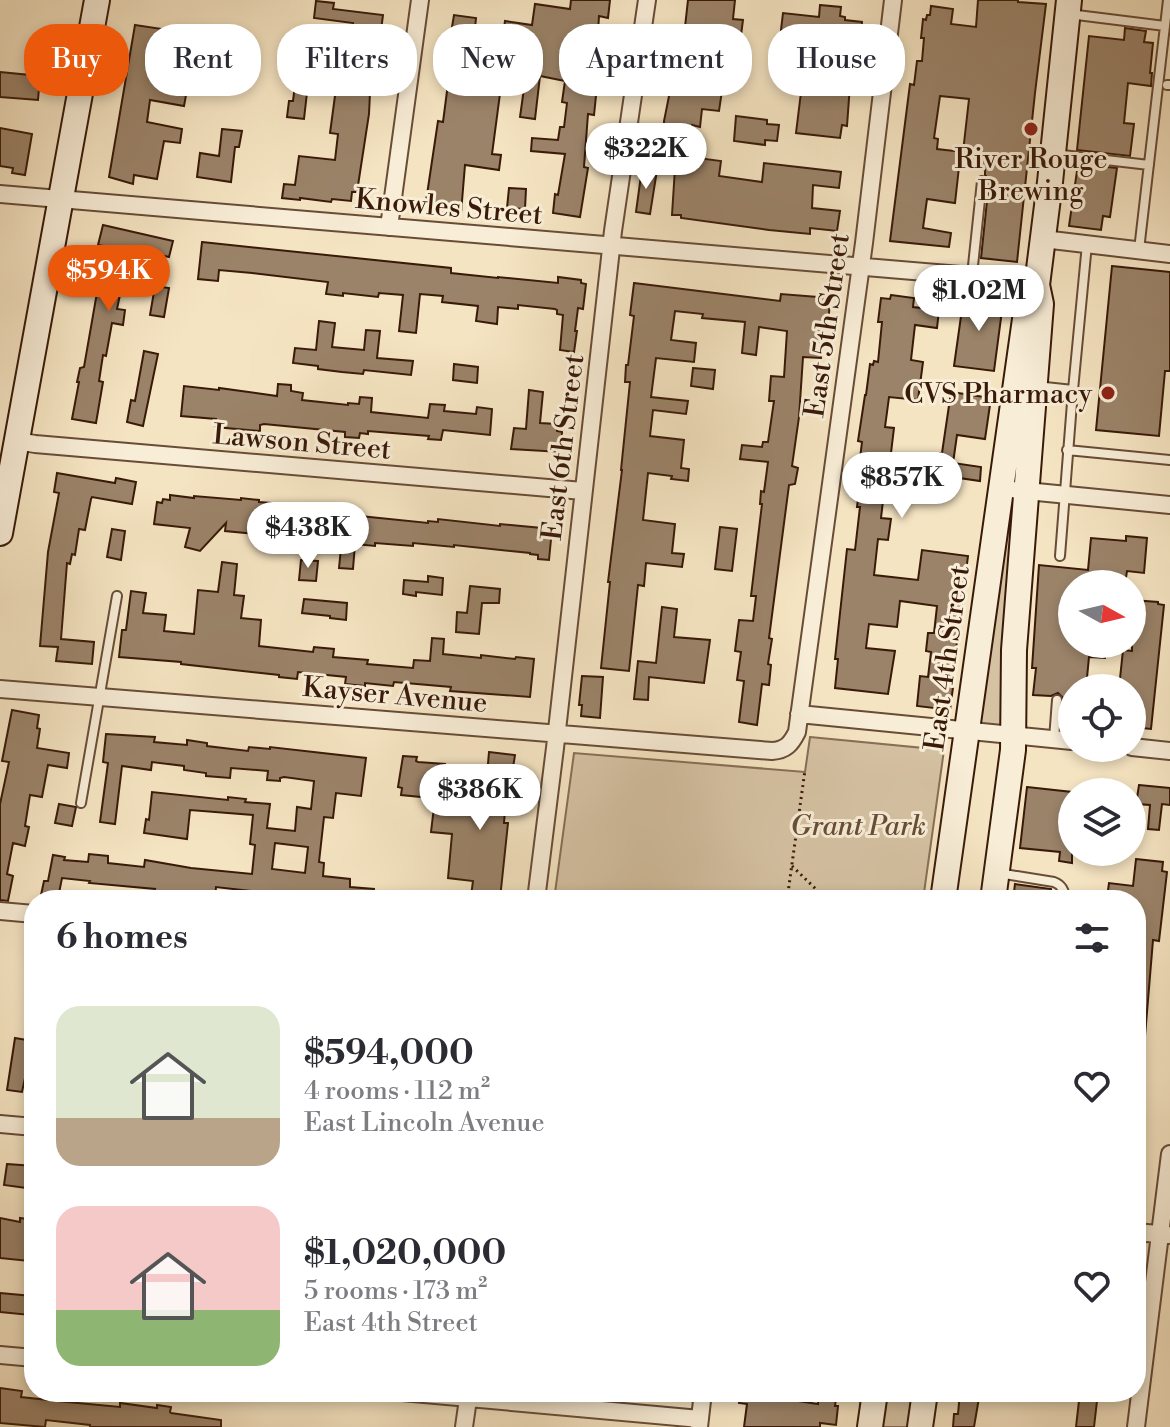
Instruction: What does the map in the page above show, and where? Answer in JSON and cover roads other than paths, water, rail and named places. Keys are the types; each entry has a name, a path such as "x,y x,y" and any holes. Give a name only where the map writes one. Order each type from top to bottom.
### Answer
{"street":[{"path":"0,533 4,493 17,441 97,0"},
{"path":"389,227 420,0"},
{"name":"East 6th Street","path":"537,890 611,246 647,0"},
{"name":"East 5th Street","path":"785,748 797,732 893,0"},
{"name":"East 4th Street","path":"994,890 1011,767 1014,650 1041,304 1037,285 1069,7"},
{"name":"Knowles Street","path":"0,194 972,276 1037,285"},
{"path":"1043,239 1170,254"},
{"name":"East 4th Street","path":"944,890 1026,311 1028,299 1037,285"},
{"name":"Lawson Street","path":"17,441 583,491"},
{"path":"1000,489 1170,505"},
{"name":"Kayser Avenue","path":"0,689 772,751 785,748"},
{"path":"799,714 1058,739"},
{"path":"1146,748 1170,751"},
{"path":"0,911 24,913"},
{"path":"0,1124 24,1126"},
{"path":"1146,1361 1165,1235 1170,1154"},
{"path":"0,1355 24,1357"},
{"path":"464,1427 468,1402"},
{"path":"526,1402 699,1423 702,1402"},
{"path":"870,1427 874,1402"},
{"path":"920,1427 924,1402"},
{"path":"1136,1427 1140,1402"}],"lane":[{"path":"1139,250 1168,0"},
{"path":"1069,7 1167,28"},
{"path":"1053,154 1149,165"},
{"path":"972,276 982,181"},
{"path":"1060,556 1087,244"},
{"path":"1035,386 1073,390"},
{"path":"1067,450 1170,460"},
{"path":"81,803 117,596"},
{"path":"1054,739 1057,700"},
{"path":"997,873 1058,883 1062,890"}],"place":[{"name":"River Rouge Brewing","path":"1031,129"},
{"name":"CVS Pharmacy","path":"1108,393"}],"park label":[{"name":"Grant Park","path":"858,825"}]}
